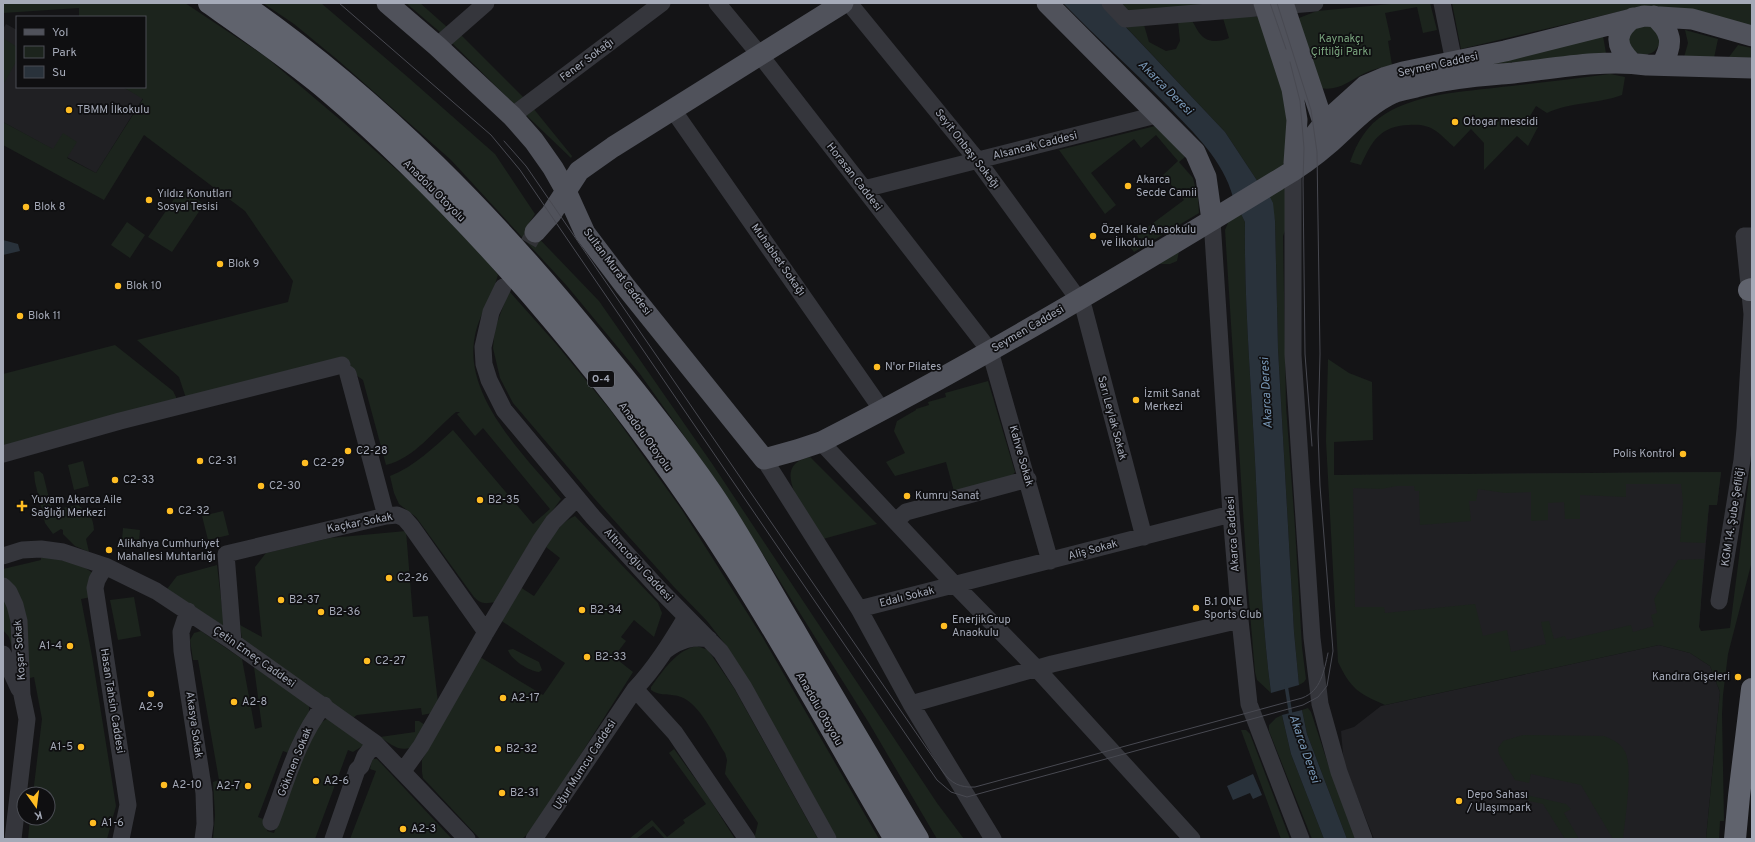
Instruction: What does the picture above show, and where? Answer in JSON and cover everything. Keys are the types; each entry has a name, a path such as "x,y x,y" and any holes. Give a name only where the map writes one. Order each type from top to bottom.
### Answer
{"highway":[{"name":"Anadolu Otoyolu","path":"209,3 274,48 361,120 426,181 498,257 569,340 623,406 693,504 736,569 895,839"},
{"name":"Anadolu Otoyolu","path":"241,3 287,35 332,71 368,102 452,180 582,324 639,396 712,493 753,559 918,839"},
{"path":"1735,839 1752,689"}],"main road":[{"name":"Sultan Murat Caddesi","path":"387,3 437,46 512,116 534,141 553,168 566,191 585,233 630,292 764,459"},
{"path":"535,232 551,214 579,171 613,147 843,3"},
{"path":"1047,3 1160,114 1195,152 1202,165 1219,216"},
{"path":"1274,5 1312,93 1327,133"},
{"path":"1274,5 1297,120 1289,170"},
{"path":"1631,62 1622,53 1619,43 1622,29 1643,17 1663,25 1670,39 1670,47 1662,64"},
{"name":"Seymen Caddesi","path":"764,459 821,442 882,410 1079,300 1219,216 1289,170 1327,133 1365,86 1386,76 1505,51 1643,17 1692,19 1752,36"},
{"name":"Seymen Caddesi","path":"1327,133 1355,119 1375,103 1394,92 1424,84 1463,78 1596,64 1631,62 1647,65 1662,64 1752,68"},
{"path":"1312,93 1327,97 1340,95 1365,86"},
{"path":"535,232 547,209 553,168"},
{"path":"535,232 547,225 557,224 573,227 585,233"}],"street":[{"path":"437,46 486,3"},
{"name":"Fener Sokağı","path":"512,116 662,3"},
{"name":"Horasan Caddesi","path":"717,3 760,55 990,351"},
{"name":"Seyit Onbaşı Sokağı","path":"849,3 978,161 1079,300"},
{"path":"1110,3 1125,19 1274,5 1316,3"},
{"path":"1442,3 1454,62"},
{"name":"Muhabbet Sokağı","path":"673,110 882,410"},
{"name":"Alsancak Caddesi","path":"864,190 1160,114"},
{"path":"1289,170 1293,362 1312,638 1319,700 1340,772 1364,839"},
{"name":"Akarca Caddesi","path":"1219,216 1231,514 1240,620 1250,704 1301,839"},
{"name":"KGM 14. Şube Şefliği","path":"1719,601 1744,446 1752,314 1744,236 1752,236"},
{"name":"Altıncıoğlu Caddesi","path":"503,287 491,312 483,347 484,364 489,380 504,410 577,498 682,613 722,652 743,686 828,839"},
{"name":"Sarı Leylak Sokak","path":"1079,300 1084,309 1144,537"},
{"name":"Kahve Sokak","path":"990,351 1028,479 1050,561"},
{"path":"3,454 120,421 345,370 386,516"},
{"path":"821,442 955,585 1037,669 1192,839"},
{"path":"764,459 859,609 911,704 993,839"},
{"path":"896,521 906,512 1028,479"},
{"path":"403,771 422,746 486,632 550,527 577,498"},
{"name":"Aliş Sokak","path":"955,585 1231,514"},
{"name":"Kaçkar Sokak","path":"233,642 226,554 386,516 397,515 404,518 411,526 486,632"},
{"path":"3,544 22,550"},
{"name":"Çetin Emeç Caddesi","path":"3,556 22,550 41,549 63,552 105,566 156,590 324,705 375,743 467,839"},
{"name":"Hasan Tahsin Caddesi","path":"105,566 97,580 96,588 128,805 121,839"},
{"name":"Edalı Sokak","path":"859,609 955,585"},
{"name":"Koşar Sokak","path":"3,586 12,598 19,621 22,695 27,719 13,839"},
{"name":"Akasya Sokak","path":"188,612 181,632 204,793 205,824 203,839"},
{"path":"635,689 666,650 682,613"},
{"path":"635,689 639,676 664,636 682,613"},
{"path":"911,704 1037,669 1240,620"},
{"path":"666,650 678,642 688,638 698,637 709,639"},
{"name":"Koşar Sokak","path":"3,654 22,695"},
{"path":"635,689 675,733 746,839"},
{"name":"Uğur Mumcu Caddesi","path":"534,839 635,689"},
{"name":"Gökmen Sokak","path":"270,822 302,739 315,716 324,705"},
{"path":"332,839 357,770 375,743"}],"shaded area":[{"name":"TBMM İlkokulu","path":"6,24 16,29 16,88 125,88 143,98 96,173 3,122 3,29"},
{"path":"1721,472 1717,505 1709,505 1699,627 1362,688 1334,475"},
{"path":"1659,645 1690,653 1710,666 1720,692 1706,839 1374,839 1344,764 1341,731 1354,727 1381,706"}],"green space":[{"path":"3,3 185,3 266,57 344,123 416,187 488,262 498,275 478,324 474,341 474,363 479,385 501,426 561,499 533,537 495,602 483,603 474,597 416,517 399,504 394,493 390,476 416,462 453,430 533,524 550,509 483,428 475,436 457,414 460,412 456,412 415,450 386,465 363,380 342,365 188,404 179,377 137,340 288,302 293,281 245,211 144,135 104,200 3,145 3,122 53,149 63,133 77,142 67,158 96,173 143,99 125,88 146,88 146,16 79,16 79,8 3,13"},
{"path":"263,3 321,3 495,154 535,214 527,226 599,301 713,465 937,803 964,839 937,839 869,723 720,486 640,374 567,286 451,160 339,61 294,24"},
{"path":"406,3 420,3 447,27 441,33"},
{"path":"1119,3 1239,3 1128,11"},
{"name":"Kaynakçı Çiftilği Parkı","path":"1401,3 1430,3 1437,30 1423,33 1417,7 1385,13 1391,40 1388,41 1392,65 1365,73 1336,88 1330,89 1315,87 1299,18 1317,11"},
{"path":"1452,3 1752,3 1752,26 1630,9 1461,49"},
{"path":"1249,16 1258,17 1289,90 1286,164 1258,182 1225,132 1126,27 1144,25 1149,42 1166,51 1176,49 1180,41 1178,22 1192,21 1198,32 1204,38 1211,41 1218,41 1229,38 1223,18"},
{"path":"1645,21 1661,35 1657,48 1650,54 1637,53 1628,43 1628,33"},
{"path":"1685,30 1718,39 1714,58 1684,57 1688,43"},
{"path":"461,35 524,98 515,105 452,43"},
{"path":"1603,36 1606,53 1446,69"},
{"path":"3,38 16,46 16,62 3,85"},
{"path":"1738,45 1752,48 1752,58 1729,57"},
{"path":"1610,74 1625,77 1622,95 1556,109 1547,113 1536,106 1527,121 1538,127 1528,146 1517,136 1484,170 1484,143 1471,129 1454,147 1433,129 1419,125 1391,128 1378,136 1373,142 1361,165 1350,162 1359,141 1373,123 1398,107 1412,102 1442,94"},
{"path":"533,108 572,156 571,158 525,114"},
{"path":"1159,125 1185,157 1179,162 1193,178 1198,198 1199,213 1134,252 1129,245 1139,239 1137,235 1184,200 1163,175 1178,161 1156,135 1141,148 1134,139 1091,173 1116,205 1105,214 1059,150"},
{"path":"1283,187 1285,188 1286,228 1283,236 1286,406 1302,647 1306,679 1299,685 1294,632 1278,349 1275,221 1269,195"},
{"path":"181,189 204,204 172,252 148,237"},
{"path":"1240,212 1245,222 1247,312 1261,577 1271,693 1257,680 1255,672 1248,589 1225,230 1230,218"},
{"path":"127,222 145,235 130,258 111,245"},
{"path":"1179,251 1177,261 1170,264 1159,264"},
{"path":"509,291 557,345 611,411 682,510 763,638 879,839 837,839 761,703 728,648 707,621 674,587 594,498 513,403 500,378 493,348 495,328"},
{"path":"115,345 173,391 176,397 176,408 3,451 3,374"},
{"path":"1328,359 1349,373 1372,382 1373,440 1334,442 1334,475 1721,472 1717,505 1709,505 1705,543 1680,542 1683,502 1681,484 1626,484 1626,497 1580,495 1580,519 1565,519 1564,502 1548,503 1548,520 1531,521 1531,492 1505,493 1478,489 1476,501 1469,501 1471,521 1420,525 1419,491 1415,491 1414,486 1397,486 1381,489 1353,488 1355,607 1384,607 1385,613 1475,604 1483,636 1507,630 1511,652 1546,644 1541,622 1549,621 1554,639 1565,636 1567,640 1631,625 1633,632 1654,626 1651,615 1657,613 1654,599 1678,560 1704,559 1699,627 1701,631 1730,628 1752,455 1752,561 1728,654 1723,695 1724,821 1720,821 1719,839 1706,839 1720,692 1710,666 1690,653 1659,645 1385,705 1368,697 1351,684 1338,662 1326,441"},
{"path":"988,381 1015,472 1010,478 955,495 946,462 895,476 886,462 905,453 894,431 897,421 916,409 929,405 928,402 946,397 945,393"},
{"path":"810,457 877,524 823,539 799,502 791,480 791,471 795,464 802,459"},
{"path":"83,461 89,486 74,490 68,465"},
{"path":"39,471 43,474 52,510 78,505 90,515 93,521 94,530 86,539 89,552 75,546 63,534 63,530 61,529 53,534 45,523 35,482 34,472"},
{"path":"223,511 229,535 208,540 202,516"},
{"path":"575,516 658,603 662,613 654,637 634,620 621,637 626,641 614,657 633,672 534,828 522,839 480,839 423,778 422,760 480,657 543,695 565,663 500,620 520,587 534,596 560,558 546,547 562,525"},
{"path":"123,528 140,530 139,542 122,540"},
{"path":"406,531 413,617 428,616 438,703 432,713 422,715 421,708 357,715 353,718 242,639 240,625 262,637 255,567 266,553 330,538"},
{"path":"41,557 81,566 93,574 97,580 96,596 81,599 92,656 116,806 107,839 28,839 29,826 56,826 56,786 34,786 42,719 34,677 22,680 9,637 3,630 3,569 41,560"},
{"path":"217,565 223,626 167,589 177,576"},
{"path":"134,597 141,636 118,640 110,600"},
{"path":"201,631 242,659 255,729 262,727 254,667 309,704 309,715 291,754 283,751 258,817 271,822 267,831 274,833 311,729 328,718 364,745 353,752 348,750 315,839 213,839 215,815 213,782 219,780 198,660 193,660 190,640 194,633"},
{"path":"697,646 708,650 734,688 818,839 754,839 758,823 725,774 727,760 725,753 706,721 694,706 681,697 658,693 651,690 651,687 660,674 676,657 689,648"},
{"path":"513,649 539,662 542,670 539,672 535,671 516,661 508,650"},
{"path":"1308,708 1311,712 1328,764 1357,839 1347,839 1307,734 1302,710"},
{"path":"1282,715 1291,754 1324,839 1312,839 1269,731 1269,725 1276,718"},
{"path":"415,721 419,721 425,725 411,747 407,749 399,748 380,737 415,732"},
{"path":"1241,730 1246,730 1250,734 1290,839 1281,839"},
{"path":"1523,735 1604,736 1620,745 1627,757 1629,779 1623,839 1613,839 1581,785 1531,774 1529,783 1515,780 1499,754 1498,748 1503,741"},
{"path":"674,749 709,798 735,839 665,839 653,826 636,839 629,839 652,820 667,837 685,823 683,820 706,804 669,753"},
{"path":"372,759 377,759 452,839 350,839 376,771 370,769"},
{"path":"1526,795 1566,804 1571,809 1564,813 1579,839 1565,839 1543,804 1529,801"}],"water":[{"path":"1063,3 1103,3 1225,132 1258,182 1233,197 1215,159 1188,126"},
{"path":"1269,195 1273,203 1275,221 1278,349 1294,632 1299,685 1271,693 1261,577 1247,312 1245,222 1240,212"},
{"path":"3,240 18,244 20,251 3,255"},
{"path":"1302,710 1307,734 1347,839 1324,839 1291,754 1282,715"},
{"path":"1253,774 1262,795 1253,799 1250,793 1233,800 1227,786"}],"waterway":[{"name":"Akarca Deresi","path":"1286,685 1291,716"}],"tunnel":[{"path":"516,265 535,232"}],"tram line":[{"path":"339,3 491,135 520,170 937,780 951,792 967,797 1303,705 1318,697 1327,686 1333,651 1320,486 1318,433 1320,354 1317,152 1311,110 1277,3"},
{"path":"1270,3 1286,49"},
{"path":"1290,62 1300,101 1304,148 1305,354 1312,446"},
{"path":"504,141 526,166 943,772 956,784 965,787 975,787 1302,698 1314,691 1321,680 1328,653"}],"place":[{"name":"TBMM İlkokulu","path":"69,110"},
{"name":"Otogar mescidi","path":"1455,122"},
{"name":"Akarca Secde Camii","path":"1128,186"},
{"name":"Yıldız Konutları Sosyal Tesisi","path":"149,200"},
{"name":"Blok 8","path":"26,207"},
{"name":"Özel Kale Anaokulu ve İlkokulu","path":"1093,236"},
{"name":"Blok 9","path":"220,264"},
{"name":"Blok 10","path":"118,286"},
{"name":"Blok 11","path":"20,316"},
{"name":"N'or Pilates","path":"877,367"},
{"name":"İzmit Sanat Merkezi","path":"1136,400"},
{"name":"C2-28","path":"348,451"},
{"name":"Polis Kontrol","path":"1683,454"},
{"name":"C2-31","path":"200,461"},
{"name":"C2-29","path":"305,463"},
{"name":"C2-33","path":"115,480"},
{"name":"C2-30","path":"261,486"},
{"name":"Kumru Sanat","path":"907,496"},
{"name":"B2-35","path":"480,500"},
{"name":"Yuvam Akarca Aile Sağlığı Merkezi","path":"22,506"},
{"name":"C2-32","path":"170,511"},
{"name":"Alikahya Cumhuriyet Mahallesi Muhtarlığı","path":"109,550"},
{"name":"C2-26","path":"389,578"},
{"name":"B2-37","path":"281,600"},
{"name":"B.1 ONE Sports Club","path":"1196,608"},
{"name":"B2-34","path":"582,610"},
{"name":"B2-36","path":"321,612"},
{"name":"EnerjikGrup Anaokulu","path":"944,626"},
{"name":"A1-4","path":"70,646"},
{"name":"B2-33","path":"587,657"},
{"name":"C2-27","path":"367,661"},
{"name":"Kandıra Gişeleri","path":"1738,677"},
{"name":"A2-9","path":"151,694"},
{"name":"A2-17","path":"503,698"},
{"name":"A2-8","path":"234,702"},
{"name":"A1-5","path":"81,747"},
{"name":"B2-32","path":"498,749"},
{"name":"A2-6","path":"316,781"},
{"name":"A2-10","path":"164,785"},
{"name":"A2-7","path":"248,786"},
{"name":"B2-31","path":"502,793"},
{"name":"Depo Sahası / Ulaşımpark","path":"1459,801"},
{"name":"A1-6","path":"93,823"},
{"name":"A2-3","path":"403,829"}]}
